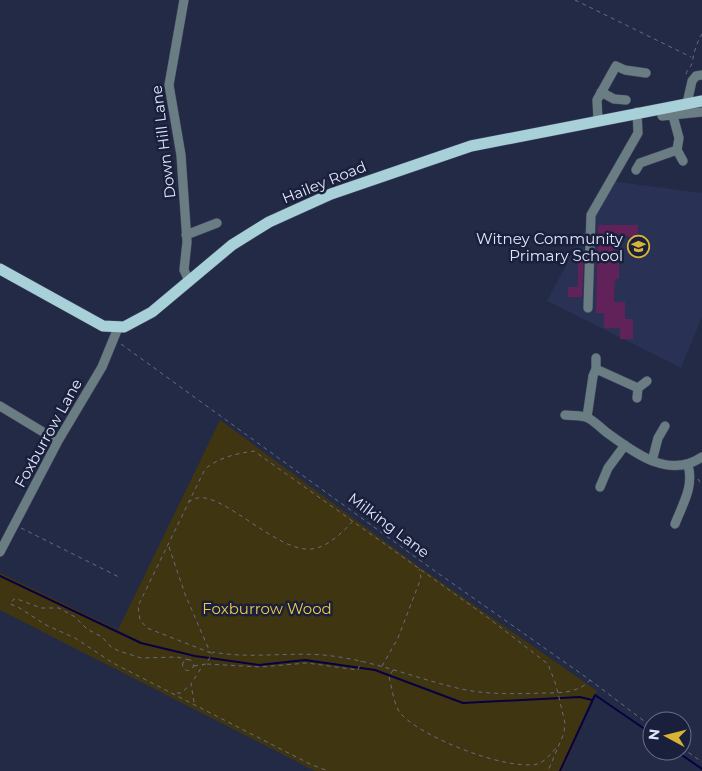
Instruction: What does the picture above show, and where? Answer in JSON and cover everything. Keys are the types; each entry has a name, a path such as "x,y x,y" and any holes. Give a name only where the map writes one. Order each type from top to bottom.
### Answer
{"main road":[{"name":"Hailey Road","path":"118,328 142,319 232,245 269,222 331,194 471,146 688,102 702,101"},
{"path":"0,269 103,326 118,328"}],"street":[{"name":"Down Hill Lane","path":"184,0 169,85 181,155 186,235 184,270 189,281"},
{"path":"598,120 597,100 616,66 625,70 646,73"},
{"path":"688,102 692,82 696,76 702,75"},
{"path":"601,92 614,99 626,100"},
{"path":"588,308 591,215 638,133 637,112"},
{"path":"662,116 702,112"},
{"path":"673,116 679,138 677,150 683,161"},
{"path":"636,170 640,163 677,150"},
{"path":"186,235 217,223"},
{"name":"Foxburrow Lane","path":"0,552 58,441 102,367 118,328"},
{"path":"587,417 593,376 596,369 596,358"},
{"path":"596,369 638,388"},
{"path":"637,398 638,388 647,381"},
{"path":"0,406 58,441"},
{"path":"565,415 587,417 625,445 652,461 670,466 688,465 702,457"},
{"path":"652,461 658,438 665,426"},
{"path":"600,487 608,468 625,445"},
{"path":"675,524 689,492 691,479 688,465"}],"path":[{"path":"575,0 691,57"},
{"path":"685,78 692,63 691,57 702,34"},
{"name":"Milking Lane","path":"114,340 425,564 590,680 642,719"},
{"path":"548,771 564,733 565,723 559,693 548,664 254,451 236,453 215,461 205,470 138,606 140,620 147,628 210,654 258,657 324,655 362,661 475,692 510,694 559,693 581,688 590,680"},
{"path":"188,502 199,497 214,500 290,545 312,549 339,536 353,521"},
{"path":"14,523 120,577"},
{"path":"169,545 185,594 210,654 209,660 191,684 181,693 175,693"},
{"path":"382,667 398,638 422,578 419,569"},
{"path":"194,666 189,660 179,657 148,658 134,656 111,647 102,637 59,608 41,608 17,599 14,599 10,604 18,606 42,623 75,638 114,663 263,740 328,771"},
{"path":"189,660 184,662 184,668 190,670 194,666 205,664 261,667 307,663 358,670 362,661"},
{"path":"392,670 389,677 399,713 429,736 493,762 520,767 540,763 559,745"},
{"path":"191,684 194,703"}],"shaded area":[{"name":"Witney Community Primary School","path":"611,181 702,193 702,317 681,368 547,301"}],"green space":[{"name":"Foxburrow Wood","path":"220,420 421,568 597,691 562,771 315,771 0,610 0,573 118,630"}],"building":[{"path":"598,225 638,225 638,237 616,236 615,259 619,259 619,279 615,279 614,302 625,302 625,319 633,319 633,339 620,339 620,328 604,328 604,313 596,313"},
{"path":"578,252 584,252 582,297 568,297 568,287 578,287"}],"waterway":[{"path":"0,576 141,643 195,656 259,665 305,660 375,670 463,703 580,697 592,700"},
{"path":"560,771 595,695 642,727"},
{"path":"690,761 702,769"}],"place":[{"name":"Witney Community Primary School","path":"639,247"}]}
